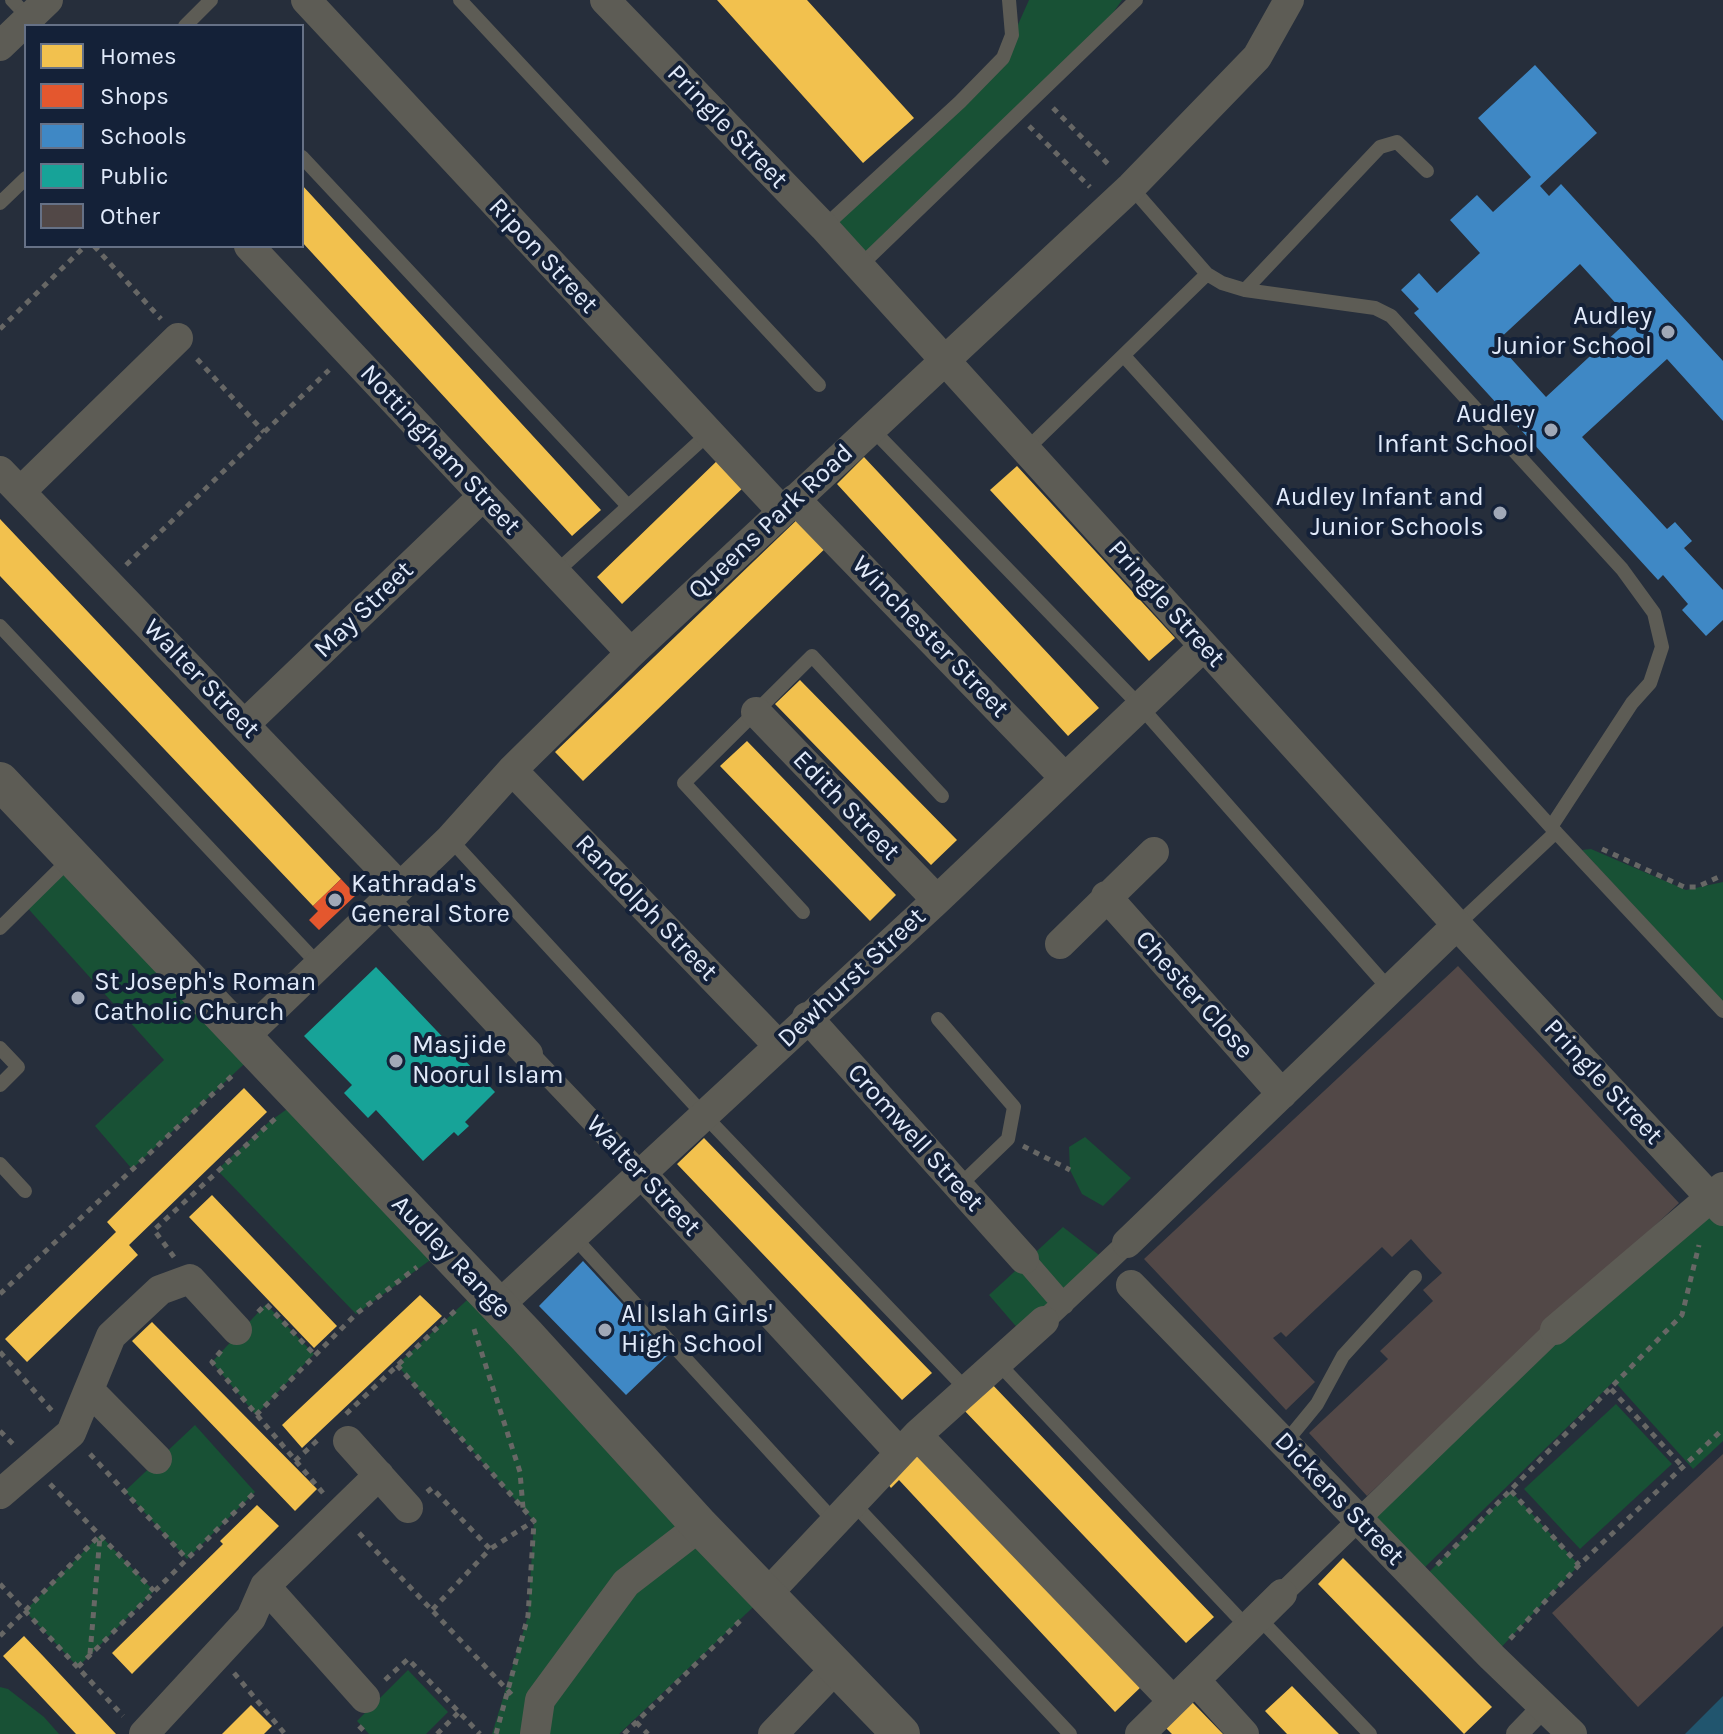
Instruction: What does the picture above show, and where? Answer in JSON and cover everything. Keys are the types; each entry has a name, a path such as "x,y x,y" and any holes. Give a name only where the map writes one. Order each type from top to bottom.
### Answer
{"street":[{"name":"Ripon Street","path":"306,0 708,434 788,505"},
{"name":"Pringle Street","path":"605,0 824,227 1028,448 1203,647 1457,925 1719,1198"},
{"name":"Queens Park Road","path":"250,1045 319,965 450,839 512,770 631,653 1121,198 1257,57 1289,0"},
{"path":"0,46 31,11"},
{"name":"Nottingham Street","path":"251,248 631,653"},
{"path":"10,482 178,338"},
{"name":"Walter Street","path":"10,482 245,724 528,1054 641,1173 909,1444 1184,1691 1244,1734"},
{"name":"May Street","path":"245,724 483,496"},
{"name":"Winchester Street","path":"788,505 1064,777"},
{"name":"Dewhurst Street","path":"480,1299 573,1236 937,900 1203,647"},
{"name":"Edith Street","path":"756,712 937,900"},
{"name":"Randolph Street","path":"512,770 779,1046"},
{"name":"Audley Range","path":"0,781 444,1250 480,1299 901,1734"},
{"path":"1060,944 1154,852"},
{"name":"Chester Close","path":"1106,896 1282,1094"},
{"path":"767,1594 909,1444 1118,1252 1457,925"},
{"name":"Cromwell Street","path":"807,1017 1024,1259"},
{"path":"1140,1734 1555,1330 1719,1198"},
{"name":"Dickens Street","path":"1118,1252 1131,1285 1492,1657 1572,1734"},
{"path":"1024,1259 1053,1313"},
{"path":"0,1494 71,1433 111,1336 160,1290 190,1279 237,1330"},
{"path":"89,1390 157,1459"},
{"path":"339,1430 408,1508"},
{"path":"137,1728 218,1653 251,1618 265,1586 338,1511 379,1475"},
{"path":"536,1728 540,1700 626,1583 700,1526"},
{"path":"265,1586 365,1698"},
{"path":"773,1734 837,1667"},
{"path":"1517,1734 1545,1705"}],"lane":[{"path":"187,24 211,0"},
{"path":"460,0 819,385"},
{"path":"824,227 960,102 1003,58 1012,35 1009,0"},
{"path":"860,266 1136,0"},
{"path":"1245,290 1380,147 1397,142 1427,171"},
{"path":"304,159 628,506"},
{"path":"0,203 24,180"},
{"path":"1121,198 1207,274 1245,290 1375,308 1391,316 1622,569 1654,613 1662,647 1650,683 1632,703 1553,830 1457,925"},
{"path":"1028,448 1207,274"},
{"path":"1124,356 1553,830 1723,1011"},
{"path":"871,428 1140,706 1390,990"},
{"path":"555,573 708,434"},
{"path":"0,626 319,965"},
{"path":"803,912 684,783 812,656 942,796"},
{"path":"450,839 704,1115 967,1390"},
{"path":"0,928 72,857"},
{"path":"938,1019 1014,1107 1008,1139 958,1187"},
{"path":"0,1048 18,1067 0,1085"},
{"path":"0,1164 25,1191"},
{"path":"573,1236 844,1512 1070,1734"},
{"path":"1285,1443 1317,1404 1349,1348 1415,1277"},
{"path":"998,1363 1253,1622 1370,1734"}],"path":[{"path":"1038,92 1121,198"},
{"path":"1016,114 1121,198"},
{"path":"0,329 83,248"},
{"path":"108,583 348,351"},
{"path":"1575,851 1587,845 1600,848 1684,887 1697,887 1723,875"},
{"path":"0,1294 250,1045"},
{"path":"190,1279 154,1230 269,1122 301,1099"},
{"path":"1008,1139 1070,1170"},
{"path":"1419,1582 1682,1315 1719,1198"},
{"path":"256,1415 356,1314 444,1250"},
{"path":"295,1461 339,1430 397,1365 480,1299 520,1472 523,1509"},
{"path":"314,1354 266,1304 237,1330 212,1362 338,1511 509,1692 536,1728"},
{"path":"0,1352 187,1559"},
{"path":"397,1365 534,1521 528,1616 496,1734"},
{"path":"1611,1389 1682,1466"},
{"path":"1492,1657 1579,1565 1723,1429"},
{"path":"33,1466 154,1591"},
{"path":"408,1508 432,1488 490,1549"},
{"path":"1511,1491 1579,1565"},
{"path":"78,1667 255,1492"},
{"path":"432,1610 490,1549 534,1521"},
{"path":"0,1636 100,1535"},
{"path":"90,1655 100,1535"},
{"path":"0,1584 137,1728"},
{"path":"624,1734 767,1594"},
{"path":"218,1653 285,1734"},
{"path":"367,1734 351,1718 365,1698 408,1659 480,1734"},
{"path":"437,1734 458,1713"},
{"path":"636,1722 648,1734"}],"green space":[{"path":"1029,0 1122,0 1099,33 860,266 824,227 1003,58"},
{"path":"1591,849 1686,890 1723,882 1723,1002 1582,850"},
{"path":"72,857 257,1052 132,1169 95,1126 164,1060 24,904"},
{"path":"301,1099 444,1250 356,1314 217,1170 269,1122"},
{"path":"1085,1137 1131,1178 1103,1206 1082,1194 1070,1170 1069,1147"},
{"path":"1710,1196 1723,1211 1723,1441 1693,1469 1614,1381 1418,1574 1368,1524"},
{"path":"1063,1227 1108,1262 1026,1338 989,1295"},
{"path":"480,1288 767,1594 619,1734 492,1734 528,1616 534,1521 397,1365"},
{"path":"266,1304 314,1354 256,1415 212,1362"},
{"path":"1616,1404 1672,1464 1580,1549 1524,1489"},
{"path":"195,1425 255,1492 187,1559 125,1491"},
{"path":"1511,1491 1579,1565 1492,1657 1419,1582"},
{"path":"100,1535 154,1591 78,1667 25,1611"},
{"path":"408,1670 448,1712 426,1734 369,1734 357,1721"},
{"path":"0,1687 8,1689 44,1717 59,1734 0,1734"}],"water":[{"path":"1723,1696 1723,1734 1685,1734"}],"building: Homes":[{"path":"717,0 807,0 914,118 863,163"},
{"path":"304,187 601,510 572,536 304,244"},
{"path":"864,457 1099,708 1068,736 837,484"},
{"path":"720,458 747,484 622,604 597,577"},
{"path":"1017,466 1175,638 1149,661 990,490"},
{"path":"803,514 832,542 583,781 555,752"},
{"path":"0,519 341,879 313,906 0,576"},
{"path":"800,680 957,840 931,865 775,704"},
{"path":"747,741 896,895 870,921 720,766"},
{"path":"244,1088 267,1112 129,1245 138,1255 27,1362 5,1339 116,1232 107,1222"},
{"path":"704,1138 932,1373 902,1400 677,1164"},
{"path":"212,1195 337,1326 314,1348 189,1217"},
{"path":"420,1295 442,1316 302,1448 282,1425"},
{"path":"152,1322 317,1489 295,1511 132,1341"},
{"path":"989,1381 1214,1617 1186,1643 962,1408"},
{"path":"918,1447 1144,1684 1115,1712 899,1480 891,1488 884,1479"},
{"path":"257,1505 279,1526 132,1674 112,1653 223,1544 220,1541"},
{"path":"1343,1558 1492,1707 1464,1734 1318,1584"},
{"path":"24,1636 116,1734 76,1734 3,1656"},
{"path":"1292,1686 1339,1734 1287,1734 1265,1711"},
{"path":"1192,1702 1223,1734 1172,1734 1166,1728"},
{"path":"251,1705 272,1726 264,1734 222,1734"}],"building: Shops":[{"name":"Kathrada's General Store","path":"341,879 356,895 319,930 309,920 318,911 313,906"}],"building: Schools":[{"path":"1535,65 1597,133 1540,186 1549,196 1561,184 1723,361 1723,421 1667,359 1582,437 1667,529 1675,522 1692,541 1684,548 1723,590 1723,620 1706,636 1682,610 1688,604 1663,575 1658,580 1414,313 1419,309 1401,290 1419,273 1437,293 1480,253 1450,220 1477,195 1493,212 1531,177 1478,118","holes":["1580,264 1630,319 1546,397 1496,342"]},
{"name":"Al Islah Girls' High School","path":"583,1261 669,1354 626,1395 539,1306"}],"building: Public":[{"name":"Masjide Noorul Islam","path":"376,967 495,1092 465,1122 469,1126 458,1136 454,1132 423,1161 376,1110 368,1118 344,1093 352,1085 304,1036"}],"building: Other":[{"path":"1458,966 1679,1203 1367,1496 1309,1433 1388,1359 1380,1351 1433,1301 1423,1290 1442,1273 1411,1239 1392,1257 1382,1247 1286,1337 1281,1332 1273,1338 1315,1382 1286,1410 1144,1259"},
{"path":"1723,1454 1723,1626 1638,1707 1552,1613"}],"place":[{"name":"Audley Junior School","path":"1668,332"},
{"name":"Audley Infant School","path":"1551,430"},
{"name":"Audley Infant and Junior Schools","path":"1500,513"},
{"name":"Kathrada's General Store","path":"335,900"},
{"name":"St Joseph's Roman Catholic Church","path":"78,998"},
{"name":"Masjide Noorul Islam","path":"396,1061"},
{"name":"Al Islah Girls' High School","path":"605,1330"}]}
